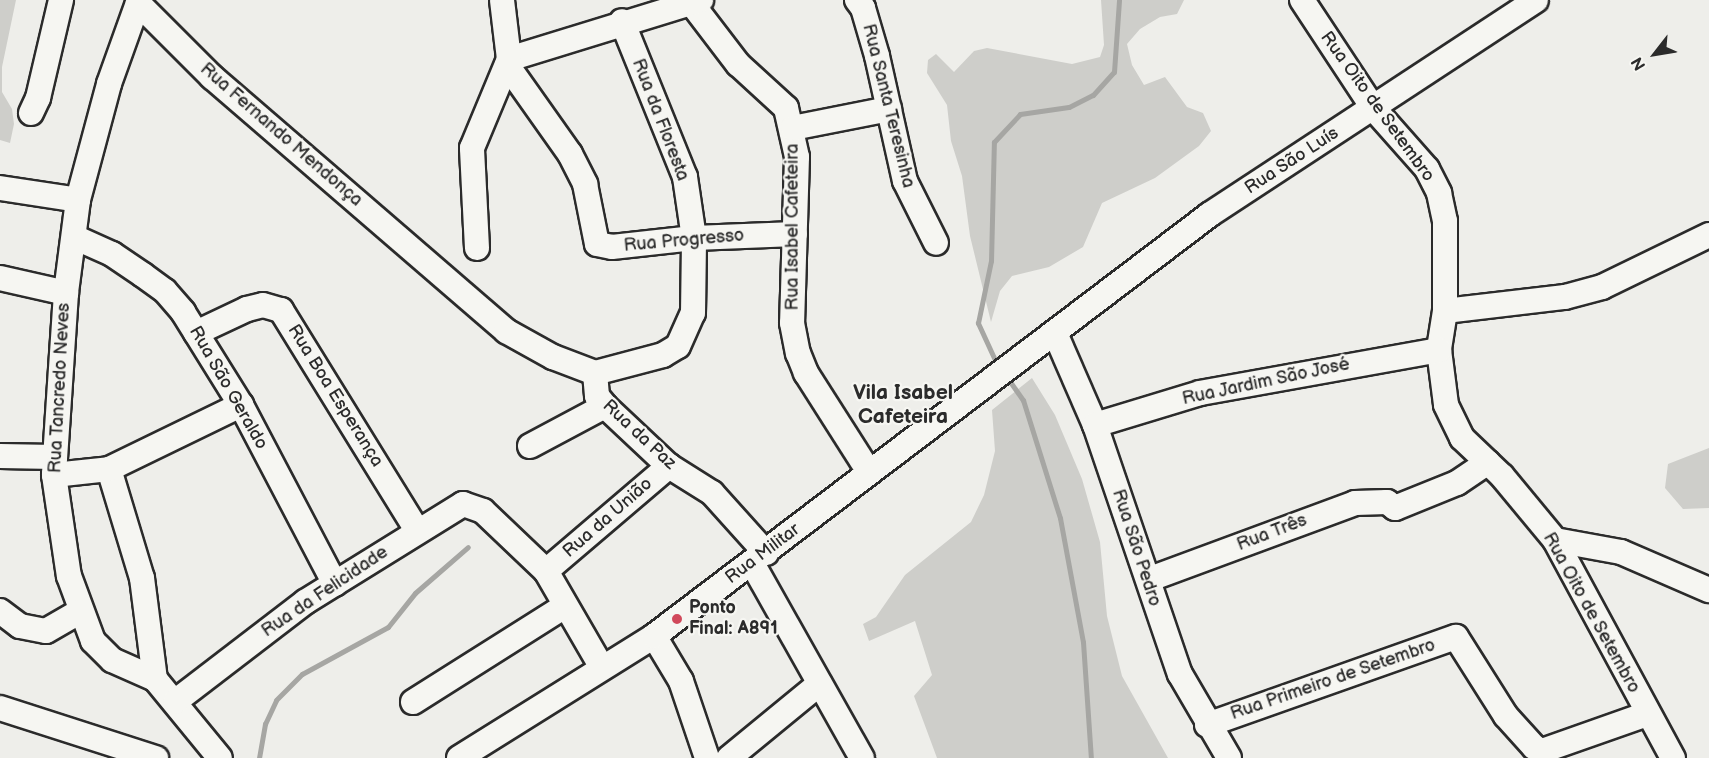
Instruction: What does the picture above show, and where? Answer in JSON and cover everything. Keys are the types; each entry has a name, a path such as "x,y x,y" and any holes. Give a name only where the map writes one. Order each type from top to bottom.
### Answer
{"street":[{"path":"31,113 38,98 61,0"},
{"path":"477,248 472,148 508,62 502,0"},
{"name":"Rua Santa Teresinha","path":"857,0 868,23 905,181 936,243"},
{"name":"Rua Oito de Setembro","path":"1302,0 1374,109 1427,169 1439,193 1445,220 1445,311 1439,350 1446,405 1462,438 1488,462 1555,540 1647,714 1673,758"},
{"name":"Rua São Luís","path":"1055,333 1209,215 1374,109 1536,0"},
{"name":"Rua Tancredo Neves","path":"138,1 109,84 78,200 66,293 54,466 69,576 79,612 102,653 155,679 176,701 220,758"},
{"name":"Rua Fernando Mendonça","path":"138,1 212,77 506,330 553,357 595,373"},
{"path":"508,62 622,21 693,1"},
{"name":"Rua Isabel Cafeteira","path":"693,1 738,64 786,108 793,128 797,157 792,323 798,353 806,373 869,472"},
{"name":"Rua da Floresta","path":"595,373 663,355 678,346 693,313 694,238 685,177 622,21"},
{"name":"Rua Progresso","path":"508,62 570,154 585,184 597,244 612,247 694,238 795,234"},
{"path":"793,128 889,109"},
{"path":"0,188 78,200"},
{"name":"Rua São Geraldo","path":"74,237 112,254 165,291 196,333 241,405 335,584"},
{"path":"1445,311 1565,297 1602,287 1707,240"},
{"path":"0,278 66,293"},
{"name":"Rua Boa Esperança","path":"196,333 247,309 262,306 281,310 417,530"},
{"name":"Rua São Pedro","path":"1055,333 1095,425 1150,579 1158,616 1180,674 1207,725 1229,758"},
{"name":"Rua Militar","path":"459,758 487,750 601,666 654,636 1055,333"},
{"name":"Rua Jardim São José","path":"1095,425 1200,393 1439,350"},
{"name":"Rua da Paz","path":"595,373 597,396 605,406 669,465 712,493 759,558 819,684 862,758"},
{"path":"0,456 54,466 109,469 241,405"},
{"path":"530,446 605,406"},
{"name":"Rua Três","path":"1150,579 1355,503 1387,502 1395,508 1457,483 1488,462"},
{"name":"Rua da União","path":"546,572 669,465"},
{"path":"109,469 142,578 155,679"},
{"name":"Rua da Felicidade","path":"176,701 228,664 264,631 417,530 463,504 483,511 546,572"},
{"path":"1555,540 1621,552 1709,590"},
{"path":"546,572 601,666"},
{"path":"413,702 565,606"},
{"path":"0,610 20,626 46,632 79,612"},
{"path":"654,636 681,681 707,758"},
{"name":"Rua Primeiro de Setembro","path":"1207,725 1456,637 1506,716 1534,747 1542,751 1647,714"},
{"path":"729,758 819,684"},
{"path":"0,708 156,758"}],"shaded area":[{"path":"0,0 16,0 2,67 2,92 12,109 14,124 10,143 0,140"},
{"path":"1101,0 1184,0 1177,14 1160,17 1140,29 1127,44 1132,65 1144,85 1165,77 1187,107 1203,113 1211,131 1199,146 1155,178 1102,203 1083,247 1049,267 1012,276 1000,291 991,322 970,236 962,176 951,141 947,105 927,73 928,60 936,54 954,72 974,51 987,48 1072,64 1100,57 1104,45"},
{"path":"1032,378 1055,415 1082,479 1100,542 1107,616 1122,676 1168,758 937,758 914,696 932,675 915,621 869,641 863,624 876,617 905,575 971,522 984,495 995,451 992,410"},
{"path":"1709,448 1709,508 1683,509 1665,488 1668,464"}],"waterway":[{"path":"995,360 978,323 991,261 994,142 1020,114 1069,107 1093,95 1114,72 1119,0"},
{"path":"1011,383 1023,400 1060,518 1083,642 1091,758"},
{"path":"259,758 265,724 276,700 302,674 388,627 415,593 468,547"}],"place":[{"name":"Ponto Final: A891","path":"677,619"}],"district":[{"name":"Vila Isabel Cafeteira","path":"903,405"}]}
